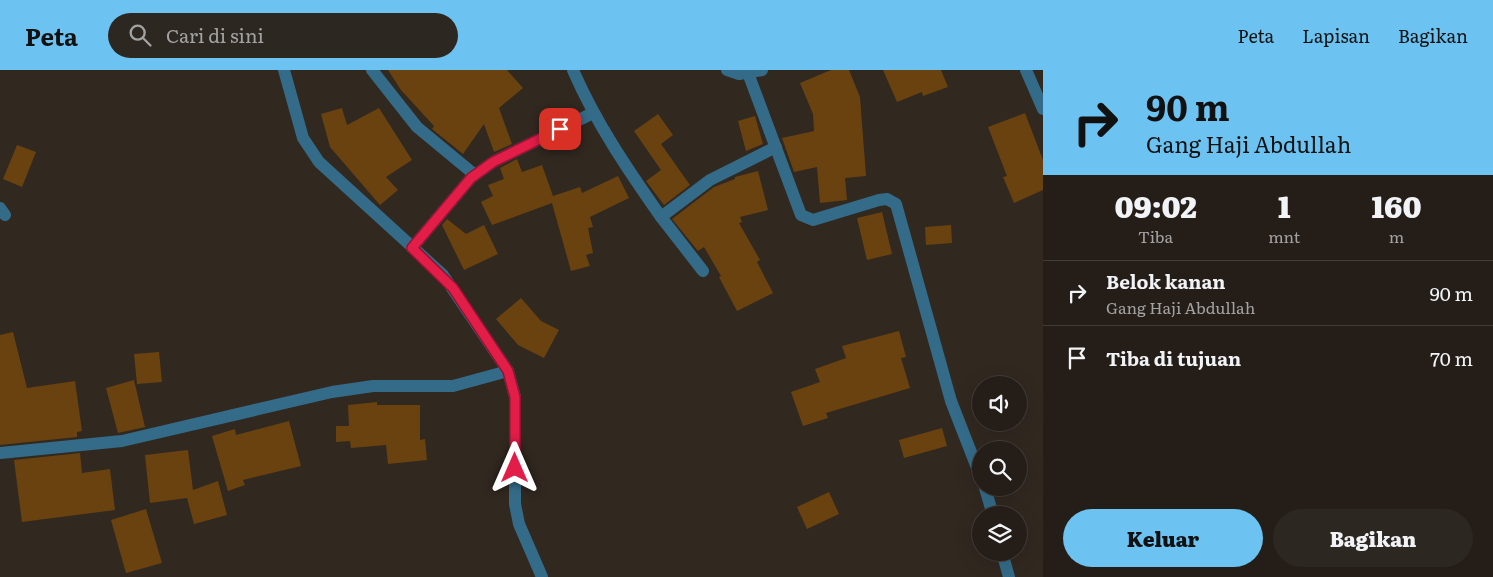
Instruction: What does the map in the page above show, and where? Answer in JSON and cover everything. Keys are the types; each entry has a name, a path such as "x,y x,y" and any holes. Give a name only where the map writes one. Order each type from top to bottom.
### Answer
{"street":[{"path":"284,70 303,138 319,162 453,288 508,371 515,397 515,504 519,524 542,577"},
{"path":"372,70 417,126 474,175"},
{"path":"573,70 593,113 661,217 702,271"},
{"path":"727,70 732,73 748,73 762,70"},
{"path":"1026,70 1043,109"},
{"path":"748,73 798,209 807,219 813,220 879,200 887,199 896,204 951,401 972,455"},
{"path":"412,248 474,175 493,162 593,113"},
{"path":"661,217 702,185 776,147"},
{"path":"0,453 122,440 332,392 373,386 453,386 508,371"},
{"path":"1005,561 1009,577"}],"building":[{"path":"388,70 507,70 523,88 499,108 512,144 494,152 484,124 463,154 432,129 434,126 401,90"},
{"path":"831,70 849,70 860,97 866,176 845,178 847,200 820,203 817,167 794,172 782,138 814,131 813,114 800,83"},
{"path":"883,70 941,70 948,87 923,96 922,92 897,102"},
{"path":"342,108 347,125 379,108 412,160 386,177 398,190 380,205 330,147 321,114"},
{"path":"1025,113 1043,160 1043,190 1014,203 1003,177 1007,176 988,127"},
{"path":"658,114 673,135 661,144 690,185 664,205 646,181 661,170 634,131"},
{"path":"755,116 763,144 746,151 738,121"},
{"path":"17,145 36,152 22,187 3,179"},
{"path":"517,159 522,172 542,165 553,196 580,187 582,193 618,176 629,198 590,217 593,227 588,228 593,253 586,255 590,266 571,271 552,203 492,225 481,202 493,196 488,185 504,179 500,168"},
{"path":"758,171 768,210 740,217 742,222 739,223 760,260 757,262 773,293 737,311 719,277 721,276 704,247 698,251 672,219 714,187 735,179 735,177"},
{"path":"882,212 892,254 867,260 857,218"},
{"path":"447,219 466,234 484,225 498,254 464,270 442,225"},
{"path":"951,225 952,243 926,245 925,227"},
{"path":"521,298 541,321 559,330 544,358 518,345 496,319"},
{"path":"899,331 906,357 901,358 910,388 826,413 828,418 803,426 791,392 820,382 815,369 846,358 842,346"},
{"path":"13,332 27,388 75,381 82,431 77,432 77,437 0,445 0,335"},
{"path":"159,352 162,382 137,384 134,354"},
{"path":"134,380 145,427 118,433 106,388"},
{"path":"377,402 377,405 420,405 420,440 425,439 427,460 388,464 386,445 351,448 350,441 336,442 336,426 349,426 348,405"},
{"path":"289,421 301,466 243,480 245,485 228,491 212,436 235,429 236,435"},
{"path":"942,428 947,446 904,458 899,440"},
{"path":"188,450 193,490 218,481 227,515 194,524 187,498 150,503 145,455"},
{"path":"80,453 82,473 110,469 115,510 22,522 14,460"},
{"path":"829,492 839,514 807,529 797,507"},
{"path":"146,509 162,563 126,573 111,520"}],"route":[{"path":"515,468 515,397 508,371 443,275 412,248 471,178 493,162 560,129"}]}
